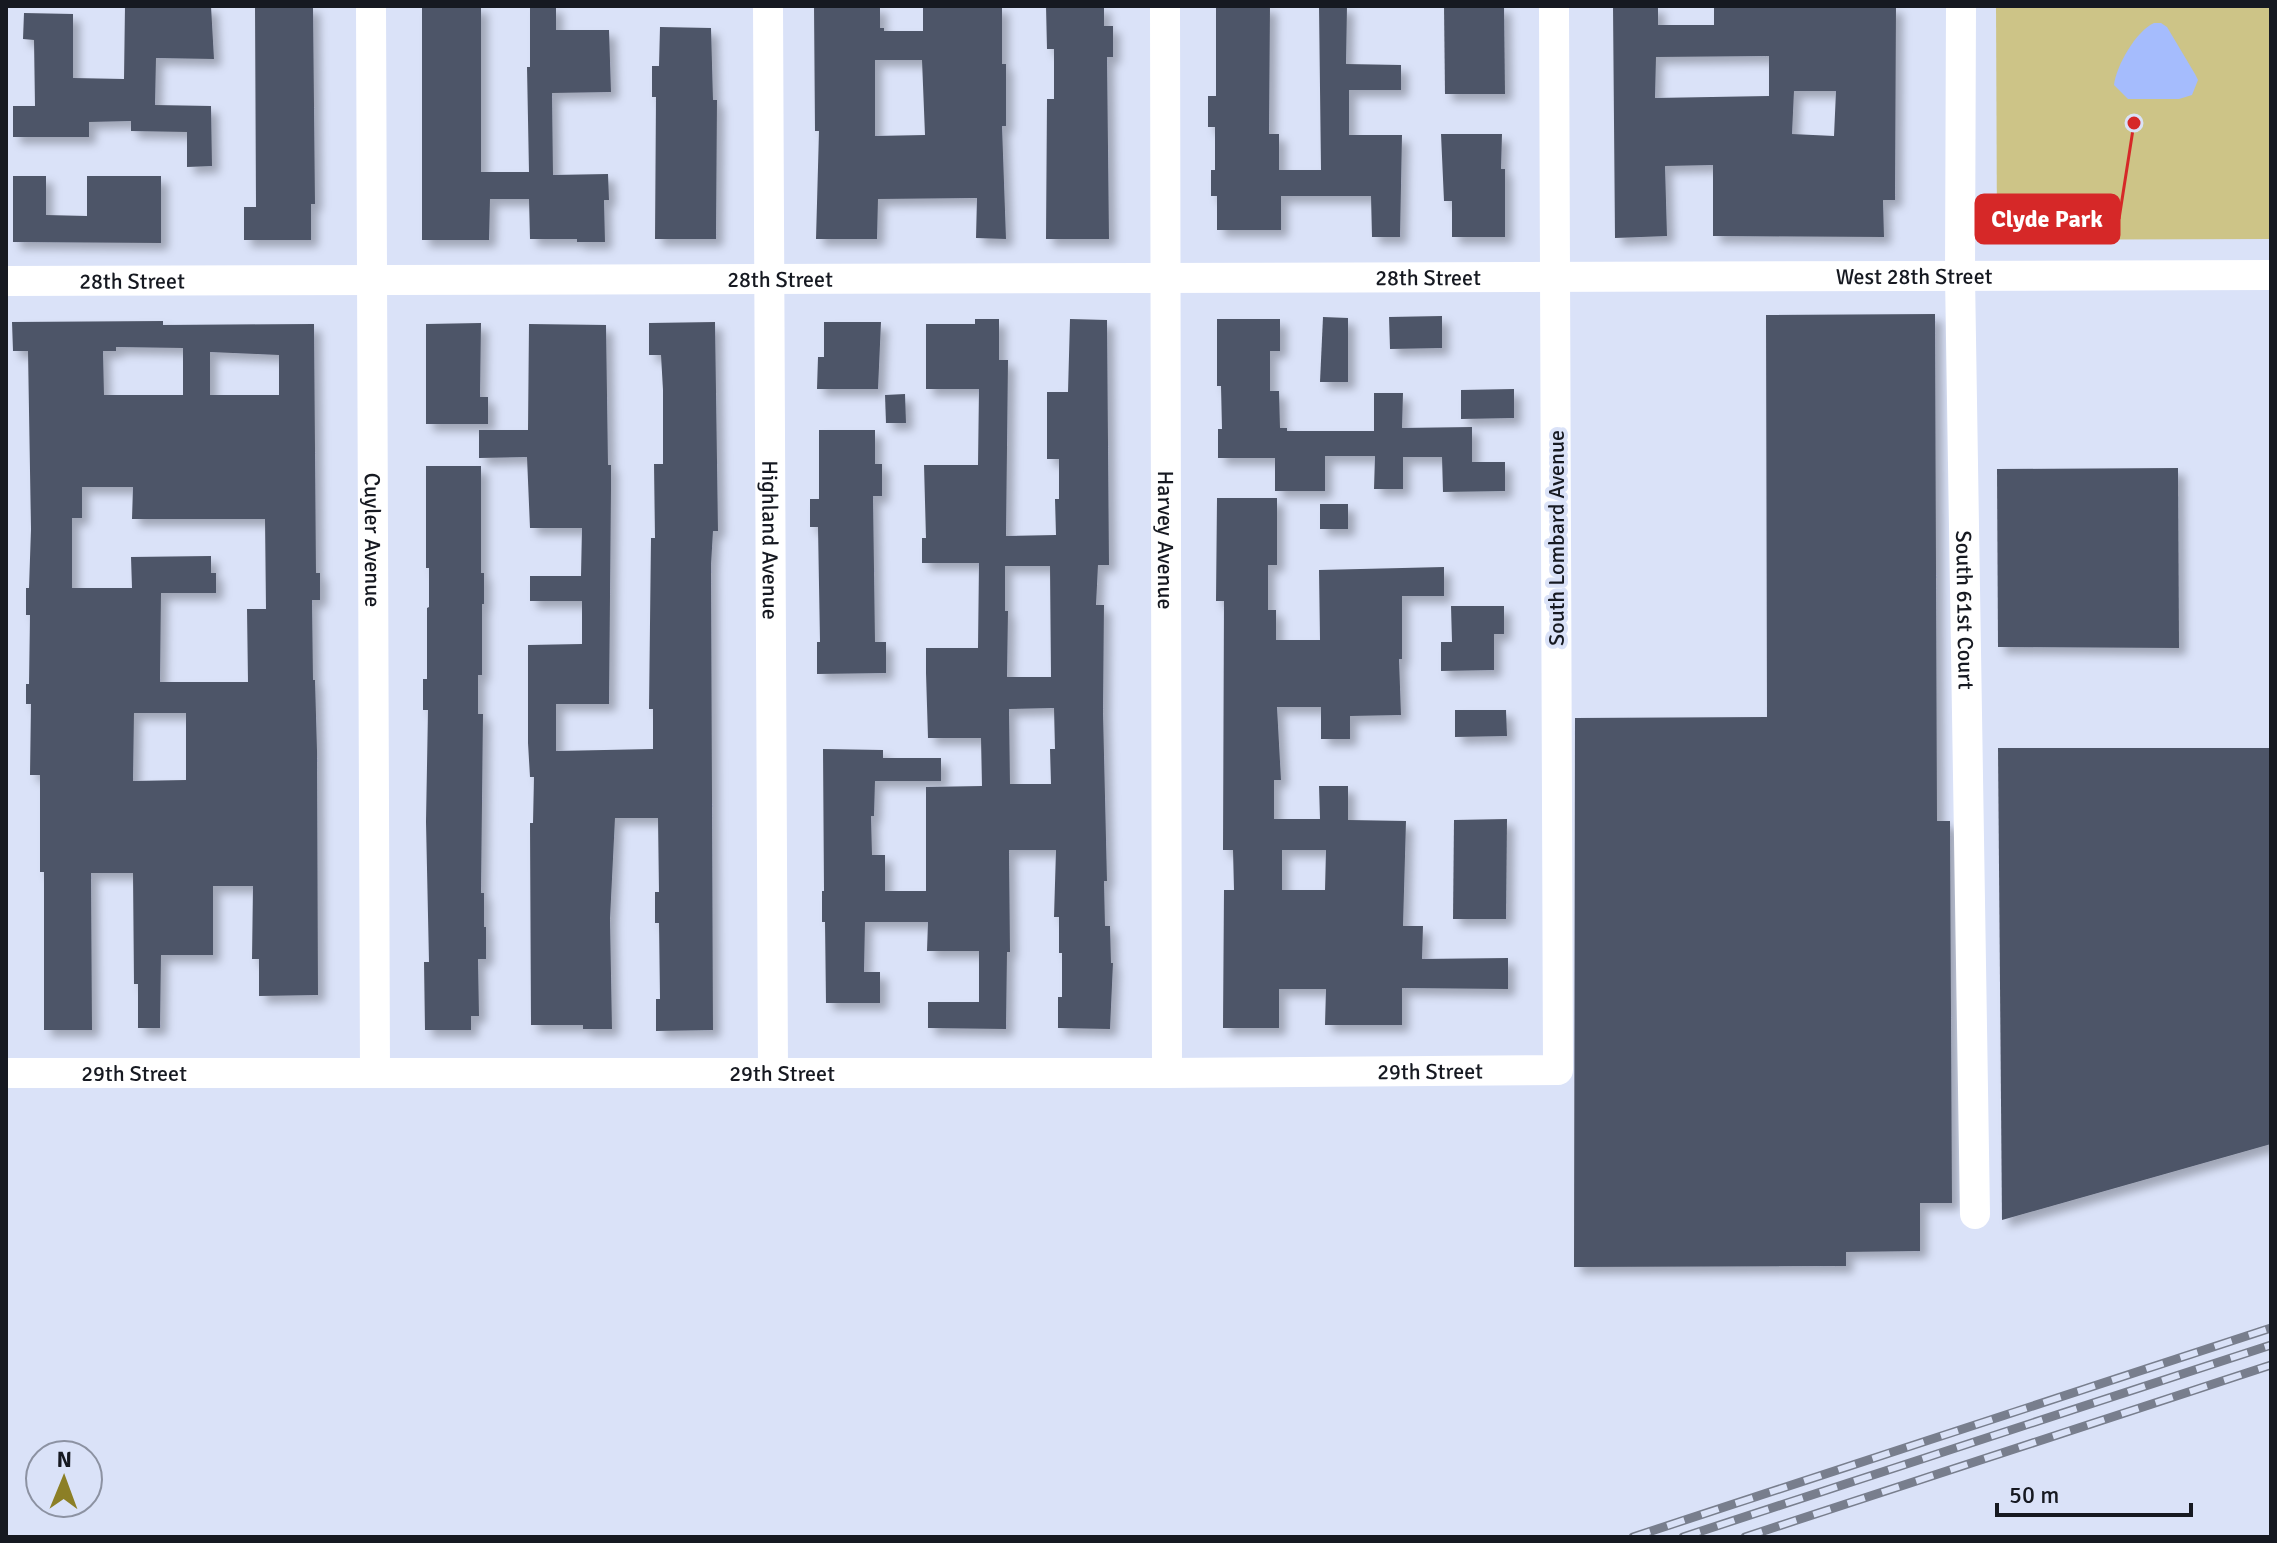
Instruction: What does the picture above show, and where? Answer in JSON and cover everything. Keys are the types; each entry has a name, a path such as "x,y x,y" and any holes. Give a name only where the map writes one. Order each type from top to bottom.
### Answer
{"street":[{"name":"Cuyler Avenue","path":"371,6 375,1073"},
{"name":"Highland Avenue","path":"768,6 773,1073"},
{"name":"Harvey Avenue","path":"1165,6 1167,1073"},
{"name":"South Lombard Avenue","path":"1554,6 1558,1070"},
{"name":"South 61st Court","path":"1961,6 1960,276 1975,1214"},
{"name":"West 28th Street","path":"1555,276 2271,275"},
{"name":"28th Street","path":"6,281 1555,276"},
{"name":"29th Street","path":"6,1073 1558,1070"}],"shaded area":[{"path":"1996,6 2271,6 2271,239 1997,240"}],"water":[{"path":"2154,23 2167,27 2195,74 2198,80 2192,95 2179,99 2128,99 2114,85 2128,50 2140,33"}],"building":[{"path":"125,6 211,6 214,59 156,58 155,105 211,106 212,166 187,167 187,132 131,131 131,121 89,122 89,137 13,137 13,106 35,106 34,40 23,39 24,13 73,14 73,78 124,79"},
{"path":"255,6 313,6 315,204 311,204 311,240 244,240 244,207 256,207"},
{"path":"422,6 481,6 481,172 529,172 527,67 530,67 530,6 556,6 556,30 609,30 611,92 552,93 553,175 608,174 609,200 604,200 605,242 530,239 529,199 490,199 489,240 422,240"},
{"path":"814,6 880,6 880,28 884,31 923,31 923,6 1002,6 1002,64 1006,64 1006,126 1002,126 1006,239 976,238 977,198 878,199 877,239 816,239 819,131 815,131","holes":["875,60 922,60 925,135 875,136"]},
{"path":"1046,6 1104,6 1104,26 1113,26 1113,57 1107,57 1109,239 1046,239 1047,99 1054,99 1054,49 1047,49"},
{"path":"1216,6 1270,6 1269,134 1279,134 1279,170 1321,170 1319,6 1347,6 1346,64 1401,65 1401,90 1349,90 1349,135 1402,135 1400,237 1372,237 1371,196 1281,196 1281,230 1217,230 1217,196 1211,196 1211,170 1215,170 1215,127 1208,127 1208,96 1216,96"},
{"path":"1444,6 1504,6 1505,94 1445,94"},
{"path":"1613,6 1658,6 1658,25 1714,25 1714,6 1896,6 1895,200 1883,200 1884,237 1713,236 1713,165 1665,166 1667,236 1615,238","holes":["1769,56 1769,96 1655,98 1656,57","1794,91 1836,91 1834,136 1792,134"]},
{"path":"660,27 711,28 713,100 717,100 716,239 655,239 656,97 652,97 652,66 659,66"},
{"path":"1441,134 1502,134 1505,237 1452,237 1452,201 1444,201"},
{"path":"13,176 46,176 46,215 87,216 87,176 161,176 161,243 13,242"},
{"path":"1935,314 1937,821 1950,821 1952,1203 1920,1203 1920,1251 1846,1252 1846,1266 1574,1267 1575,718 1767,717 1766,315"},
{"path":"1442,316 1442,348 1390,349 1389,317"},
{"path":"1323,317 1348,318 1348,382 1320,382"},
{"path":"975,319 999,319 999,360 1008,360 1006,536 1056,535 1055,499 1059,499 1059,459 1047,459 1047,392 1068,392 1070,319 1107,320 1109,565 1098,565 1096,605 1104,605 1105,926 1110,926 1113,963 1110,1029 1058,1028 1062,953 1059,953 1059,917 1054,917 1056,850 1009,850 1010,952 1007,952 1006,1029 928,1028 928,1002 979,1002 979,951 927,951 928,922 865,922 864,972 880,972 880,1003 826,1003 825,922 822,922 823,749 883,750 883,758 941,758 941,781 875,781 874,816 871,816 872,855 885,855 885,891 926,891 926,787 982,786 981,738 928,738 926,673 926,648 978,648 979,563 922,563 922,538 926,538 924,465 978,465 979,389 926,389 926,324 975,324","holes":["1005,566 1050,566 1051,677 1007,677","1054,708 1055,749 1050,749 1051,784 1010,784 1009,709"]},
{"path":"1217,319 1280,319 1280,351 1270,351 1270,391 1279,391 1280,428 1287,428 1287,431 1374,431 1374,393 1403,393 1402,428 1472,427 1472,462 1505,462 1505,491 1443,492 1442,457 1403,457 1403,489 1374,489 1375,456 1325,456 1325,491 1275,491 1275,458 1218,458 1218,429 1222,429 1221,386 1217,386"},
{"path":"12,322 314,324 316,573 320,573 320,600 312,600 317,751 318,995 259,996 259,959 252,959 253,886 213,886 213,955 161,955 160,1028 138,1028 138,984 134,984 133,873 91,873 92,1030 44,1030 44,872 40,872 40,775 30,775 31,704 26,704 30,615 26,615 26,588 29,588 31,529 28,351 13,351","holes":["116,347 183,348 183,395 104,395 103,351 116,351","210,352 279,355 279,395 210,395","82,487 133,487 132,519 265,519 266,609 247,609 248,682 160,682 161,593 216,593 216,573 211,573 211,556 131,557 132,588 72,588 72,518 82,518","134,713 186,713 186,780 133,781"]},
{"path":"715,322 718,531 713,531 711,565 713,1030 656,1031 656,999 660,999 659,923 655,923 655,892 659,892 658,818 615,818 610,919 612,1029 583,1029 583,1025 531,1025 530,823 533,823 534,777 530,777 528,743 528,645 582,644 582,601 530,601 530,576 581,576 582,528 530,528 527,457 479,458 479,430 528,430 529,324 606,325 608,465 611,465 609,704 556,704 556,751 653,749 653,709 649,709 651,538 655,538 654,464 663,464 663,390 661,355 649,355 649,323"},
{"path":"824,322 881,322 878,389 817,389 818,357 824,357"},
{"path":"481,323 480,397 488,397 488,424 426,424 426,324"},
{"path":"1514,389 1514,418 1461,419 1461,390"},
{"path":"905,394 906,423 886,423 885,395"},
{"path":"819,430 875,430 875,464 882,464 882,496 873,496 875,642 886,642 886,673 817,674 817,642 820,642 818,527 810,527 810,499 819,499"},
{"path":"426,466 481,466 484,604 478,714 483,714 481,893 484,893 486,959 478,959 479,1016 471,1016 471,1030 425,1030 424,962 429,962 426,822 428,710 423,710 429,607"},
{"path":"2178,468 2179,648 1998,647 1997,469"},
{"path":"1217,498 1277,498 1277,565 1268,565 1268,610 1276,610 1276,640 1320,640 1319,570 1444,567 1444,596 1402,596 1402,659 1399,659 1401,715 1350,716 1350,739 1321,739 1321,707 1277,707 1281,780 1274,780 1274,819 1320,819 1319,786 1348,786 1348,820 1406,821 1403,926 1423,926 1422,959 1508,958 1508,989 1402,988 1402,1025 1325,1025 1326,989 1279,989 1279,1028 1223,1028 1224,890 1234,890 1233,850 1223,850 1224,601 1216,601","holes":["1282,850 1326,850 1325,890 1282,890"]},
{"path":"1320,504 1348,504 1348,529 1320,529"},
{"path":"1451,606 1504,606 1504,634 1494,634 1494,670 1441,671 1441,642 1452,642"},
{"path":"1455,710 1506,710 1507,736 1455,737"},
{"path":"1998,748 2271,748 2271,1144 2002,1220"},
{"path":"1507,819 1506,919 1453,919 1454,820"}],"railway":[{"path":"1633,1537 2271,1328"},
{"path":"1683,1537 2271,1345"},
{"path":"1745,1537 2271,1365"}],"place":[{"name":"Clyde Park","path":"2134,123"}]}
